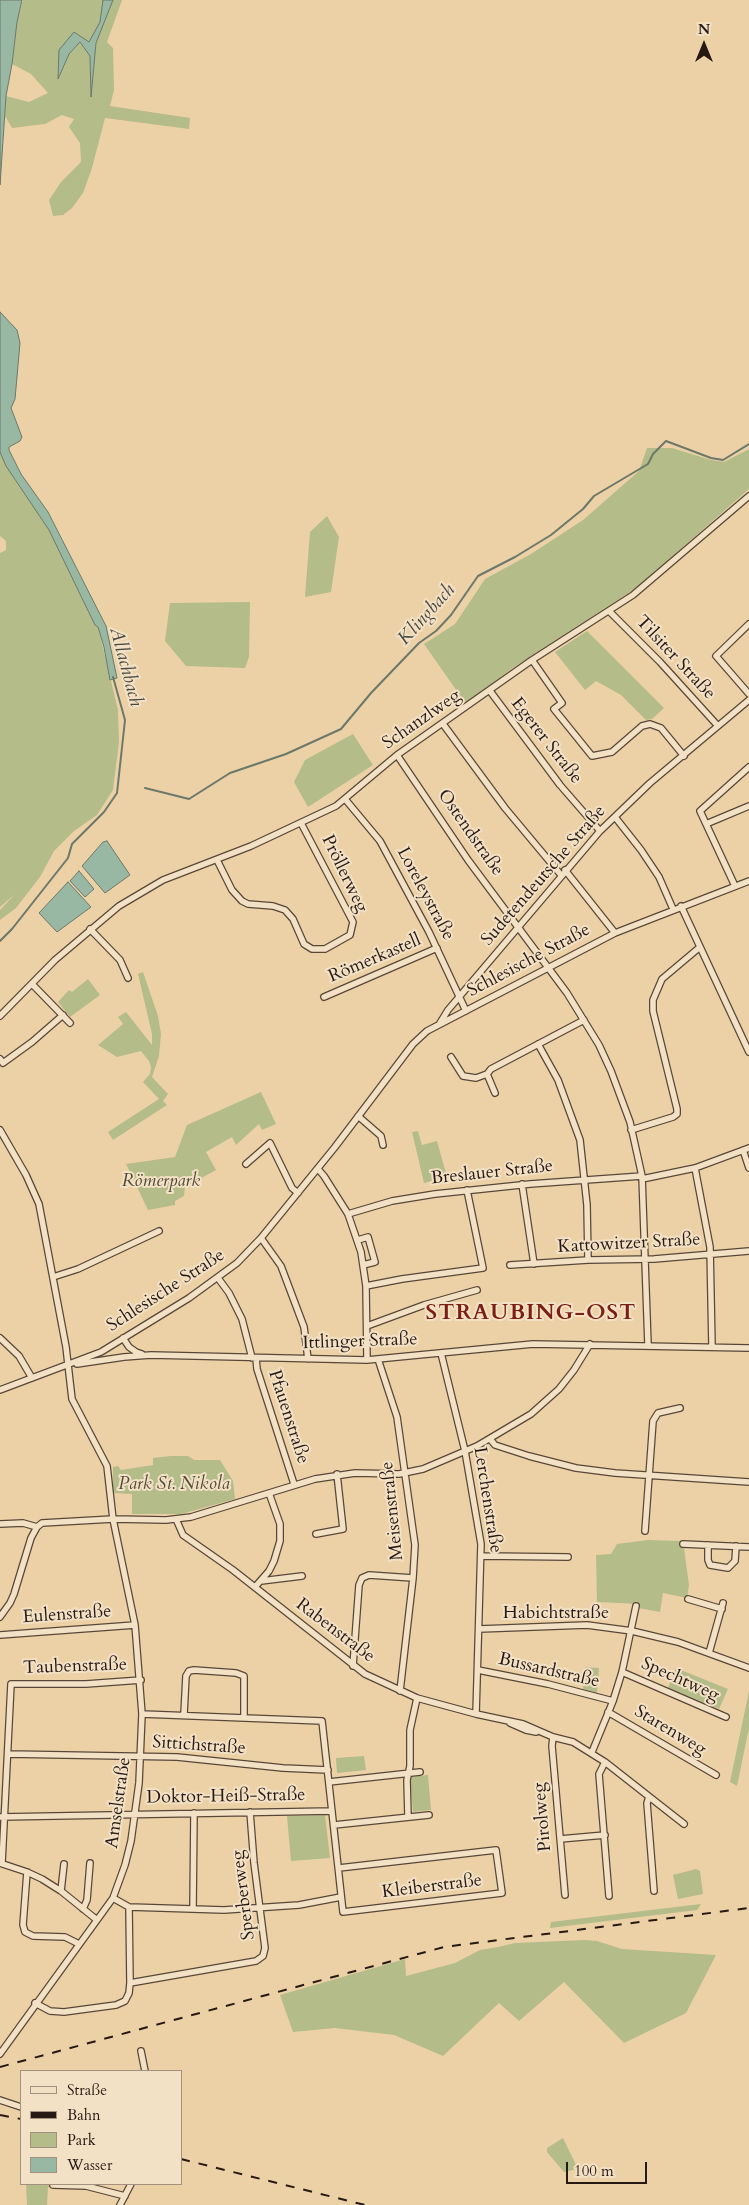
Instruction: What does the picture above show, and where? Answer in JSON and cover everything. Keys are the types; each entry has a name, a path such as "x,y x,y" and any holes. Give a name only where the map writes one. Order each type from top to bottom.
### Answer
{"street":[{"name":"Schanzlweg","path":"0,1016 55,960 119,906 152,886 177,874 217,860 301,823 325,812 345,799 397,756 532,660 609,611 649,582 749,496"},
{"name":"Tilsiter Straße","path":"609,611 660,662 718,726"},
{"path":"749,624 716,656 749,694"},
{"path":"532,660 562,703 554,709 592,756 612,752 642,726 650,724 661,728 684,756"},
{"name":"Egerer Straße","path":"490,691 560,785 600,830"},
{"name":"Sudetendeutsche Straße","path":"440,1023 448,1010 600,830 650,783 749,700"},
{"path":"443,724 505,808 615,933"},
{"name":"Ostendstraße","path":"397,756 468,860 584,1020 599,1045 611,1071 632,1130 642,1178 648,1345"},
{"path":"736,886 700,810 749,767"},
{"name":"Loreleystraße","path":"345,799 380,841 437,948 466,1011"},
{"path":"706,824 749,806"},
{"path":"614,817 641,850 664,887 673,909"},
{"name":"Pröllerweg","path":"217,860 232,890 242,901 248,904 273,906 285,910 293,919 304,944 312,949 325,949 350,935 353,922 301,823"},
{"name":"Schlesische Straße","path":"83,1360 190,1298 237,1263 261,1238 318,1169 413,1044 427,1031 615,933 749,881"},
{"path":"681,906 749,1052"},
{"path":"90,929 120,960 128,978"},
{"path":"632,1130 673,1118 677,1114 653,1011 653,1000 662,979 700,947"},
{"name":"Römerkastell","path":"324,997 437,948"},
{"path":"32,984 70,1023"},
{"path":"0,1059 3,1063 32,1042 63,1014"},
{"path":"451,1057 463,1076 476,1078 487,1074 495,1065 584,1020"},
{"path":"538,1044 552,1068 572,1115 580,1140 585,1179 588,1260"},
{"path":"487,1074 495,1093"},
{"path":"358,1116 381,1136 383,1145"},
{"name":"Amselstraße","path":"0,1130 26,1176 39,1204 54,1277 70,1389 75,1406 107,1466 113,1519 135,1625 141,1680 142,1714 135,1814 125,1865 112,1898 1,2051"},
{"path":"246,1164 270,1142 292,1188 298,1193"},
{"path":"746,1149 749,1168"},
{"name":"Breslauer Straße","path":"348,1214 392,1202 467,1190 585,1179 642,1178 695,1168 746,1149"},
{"path":"695,1168 710,1254 712,1347"},
{"path":"318,1169 348,1214 358,1240 366,1286 367,1360"},
{"path":"522,1184 534,1264"},
{"path":"366,1286 483,1268 467,1190"},
{"path":"54,1277 78,1269 158,1231"},
{"path":"358,1240 368,1237 375,1262 363,1264"},
{"path":"261,1238 281,1266 304,1327 308,1359"},
{"name":"Kattowitzer Straße","path":"510,1266 749,1251"},
{"name":"Pfauenstraße","path":"218,1278 229,1293 242,1319 294,1484"},
{"path":"367,1326 477,1290"},
{"path":"0,1338 18,1356 32,1378"},
{"name":"Ittlinger Straße","path":"123,1338 136,1352 152,1356"},
{"path":"0,1617 10,1603 30,1538 37,1527 49,1522 176,1519 209,1513 294,1484 337,1474 406,1473 437,1464 490,1439 531,1414 559,1389 574,1370 590,1344"},
{"name":"Ittlinger Straße","path":"68,1366 124,1357 152,1356 367,1360 515,1345 590,1344 749,1348"},
{"name":"Lerchenstraße","path":"440,1353 465,1451 482,1556 476,1714"},
{"name":"Meisenstraße","path":"378,1359 397,1418 415,1545 400,1691"},
{"name":"Ittlinger Straße","path":"0,1390 83,1360"},
{"path":"645,1531 655,1416 658,1413 680,1408"},
{"path":"490,1439 495,1445 576,1468 615,1474 749,1482"},
{"path":"316,1534 343,1529 337,1474"},
{"path":"255,1587 274,1561 280,1542 280,1524 269,1493"},
{"name":"Rabenstraße","path":"176,1519 183,1535 255,1587 353,1666 417,1698 523,1724 553,1737 568,1740 592,1752 684,1824"},
{"path":"0,1524 24,1523 37,1527"},
{"path":"683,1544 749,1547"},
{"path":"708,1545 710,1566 728,1568 735,1561 736,1546"},
{"path":"482,1556 568,1557"},
{"path":"353,1666 359,1585 362,1578 369,1575 413,1578"},
{"name":"Rabenstraße","path":"261,1581 302,1576"},
{"path":"688,1599 723,1606 710,1653"},
{"path":"592,1752 613,1701 622,1672 636,1606"},
{"name":"Eulenstraße","path":"0,1635 135,1625"},
{"name":"Habichtstraße","path":"479,1629 587,1625 632,1630 678,1642 749,1668"},
{"name":"Bussardstraße","path":"478,1670 548,1684 613,1701"},
{"path":"184,1714 186,1676 189,1671 236,1672 244,1676 244,1717"},
{"name":"Spechtweg","path":"622,1672 726,1716"},
{"name":"Taubenstraße","path":"9,1728 11,1684 86,1684 141,1680"},
{"path":"408,1817 407,1773 410,1766 410,1730 417,1698"},
{"name":"Starenweg","path":"608,1712 716,1775"},
{"path":"112,1898 129,1907 259,1909 299,1905 342,1897 322,1721 184,1714 142,1714"},
{"path":"0,1728 9,1728 8,1754 3,1788 1,1863 27,1872 61,1891 97,1920"},
{"name":"Pirolweg","path":"553,1737 552,1746 565,1894"},
{"name":"Sittichstraße","path":"8,1754 177,1757 283,1768 328,1770"},
{"path":"605,1762 599,1774 609,1896"},
{"path":"329,1782 420,1772"},
{"path":"649,1797 647,1803 654,1891"},
{"name":"Doktor-Heiß-Straße","path":"2,1816 332,1811"},
{"name":"Sperberweg","path":"130,1983 194,1973 260,1959 263,1956 265,1948 259,1909 250,1812"},
{"path":"192,1909 194,1813"},
{"path":"334,1825 429,1815"},
{"path":"560,1839 605,1835"},
{"name":"Kleiberstraße","path":"339,1868 496,1850 502,1893 343,1912 342,1897"},
{"path":"83,1909 87,1900 90,1863"},
{"path":"61,1891 64,1864"},
{"path":"27,1872 23,1925 25,1932 33,1936 65,1937 79,1944"},
{"path":"35,2003 50,2011 64,2012 116,2005 125,2001 128,1997 130,1983 129,1907"},
{"path":"141,2051 145,2070"},
{"path":"0,2100 20,2108"},
{"path":"53,2185 86,2186 125,2196"},
{"path":"120,2205 130,2185"}],"green space":[{"path":"23,0 103,0 100,22 89,43 74,32 69,54 80,42 90,56 91,91 96,43 113,0 122,0 107,42 113,48 114,90 110,106 190,118 189,129 105,118 92,168 83,193 72,208 63,215 53,216 49,200 61,182 81,162 80,143 69,127 74,119 62,115 45,124 12,128 5,116 6,96 29,102 48,93 31,74 12,64 17,22"},
{"path":"647,448 672,448 724,462 749,449 749,489 636,588 511,669 466,704 424,644 455,624 485,579 531,554 583,520 639,471"},
{"path":"0,452 18,484 49,530 95,625 98,627 118,710 119,742 113,790 97,815 74,831 54,851 40,877 16,908 0,920 0,910 15,894 0,907 0,553 6,550 6,541 0,536"},
{"path":"327,516 339,537 331,592 305,597 310,532"},
{"path":"250,602 249,657 245,668 186,666 165,641 170,603"},
{"path":"587,631 664,708 652,719 646,720 621,695 596,681 585,690 555,652"},
{"path":"353,734 373,765 308,807 294,782 305,760"},
{"path":"143,972 158,1016 161,1034 159,1056 152,1077 168,1094 163,1101 167,1105 113,1140 108,1132 159,1099 143,1082 150,1074 151,1067 141,1051 117,1057 98,1045 123,1024 118,1017 126,1012 152,1045 152,1034 138,974"},
{"path":"88,979 100,995 70,1017 58,1002 69,990 72,992"},
{"name":"Römerpark","path":"261,1092 276,1124 262,1130 259,1124 236,1145 232,1137 206,1152 216,1170 185,1187 184,1196 175,1201 175,1205 148,1210 126,1164 175,1157 187,1125"},
{"path":"418,1131 422,1145 437,1141 447,1177 424,1183 412,1132"},
{"name":"Park St. Nikola","path":"188,1456 194,1460 220,1460 233,1481 235,1499 181,1514 132,1514 132,1494 113,1493 113,1467 118,1466 121,1470 153,1465 153,1458"},
{"path":"648,1540 683,1541 689,1585 687,1598 663,1593 660,1612 638,1608 639,1604 597,1602 596,1555 611,1554 617,1544"},
{"path":"585,1667 599,1668 597,1693 583,1689"},
{"path":"676,1668 728,1689 719,1709 668,1688"},
{"path":"749,1691 749,1728 737,1786 730,1782"},
{"path":"364,1756 366,1770 337,1773 336,1758"},
{"path":"428,1775 431,1810 413,1812 410,1777"},
{"path":"325,1815 330,1858 291,1861 287,1816"},
{"path":"696,1869 700,1871 703,1894 678,1899 673,1875"},
{"path":"701,1904 697,1910 550,1928 551,1922"},
{"path":"597,1941 622,1949 716,1955 686,2013 624,2043 564,1982 519,2021 499,2003 443,2056 394,2035 335,2028 293,2032 280,1995 405,1959 406,1976 455,1963 480,1950 515,1943"},
{"path":"563,2138 578,2169 564,2172 547,2152 547,2148"},
{"path":"26,2185 52,2185 52,2187 48,2187 47,2205 27,2205"}],"water":[{"path":"0,0 22,0 6,96 0,185"},
{"path":"103,0 113,0 96,43 91,97 90,56 80,42 69,54 58,79 59,50 74,32 89,42 100,22"},
{"path":"0,312 17,330 20,343 15,399 11,408 22,437 20,441 9,447 9,450 21,474 48,512 106,626 117,678 110,680 98,627 95,625 49,530 6,466 0,452"},
{"path":"107,841 130,875 105,893 82,866 103,842"},
{"path":"79,871 94,889 85,897 70,881"},
{"path":"68,882 91,907 57,932 39,913"}],"waterway":[{"name":"Klingbach","path":"145,788 189,799 230,773 286,754 341,729 371,693 419,643 436,631 451,615 478,576 515,557 551,535 583,509 594,496 648,464 653,454 666,441 711,458 723,460 749,444"},
{"name":"Allachbach","path":"0,941 12,929 68,858 72,844 104,812 117,793 125,720 113,677"}],"railway":[{"path":"0,2067 444,1947 749,1908"},
{"path":"0,2115 20,2119"},
{"path":"182,2159 365,2205"}],"district":[{"name":"STRAUBING-OST","path":"531,1314"}]}
